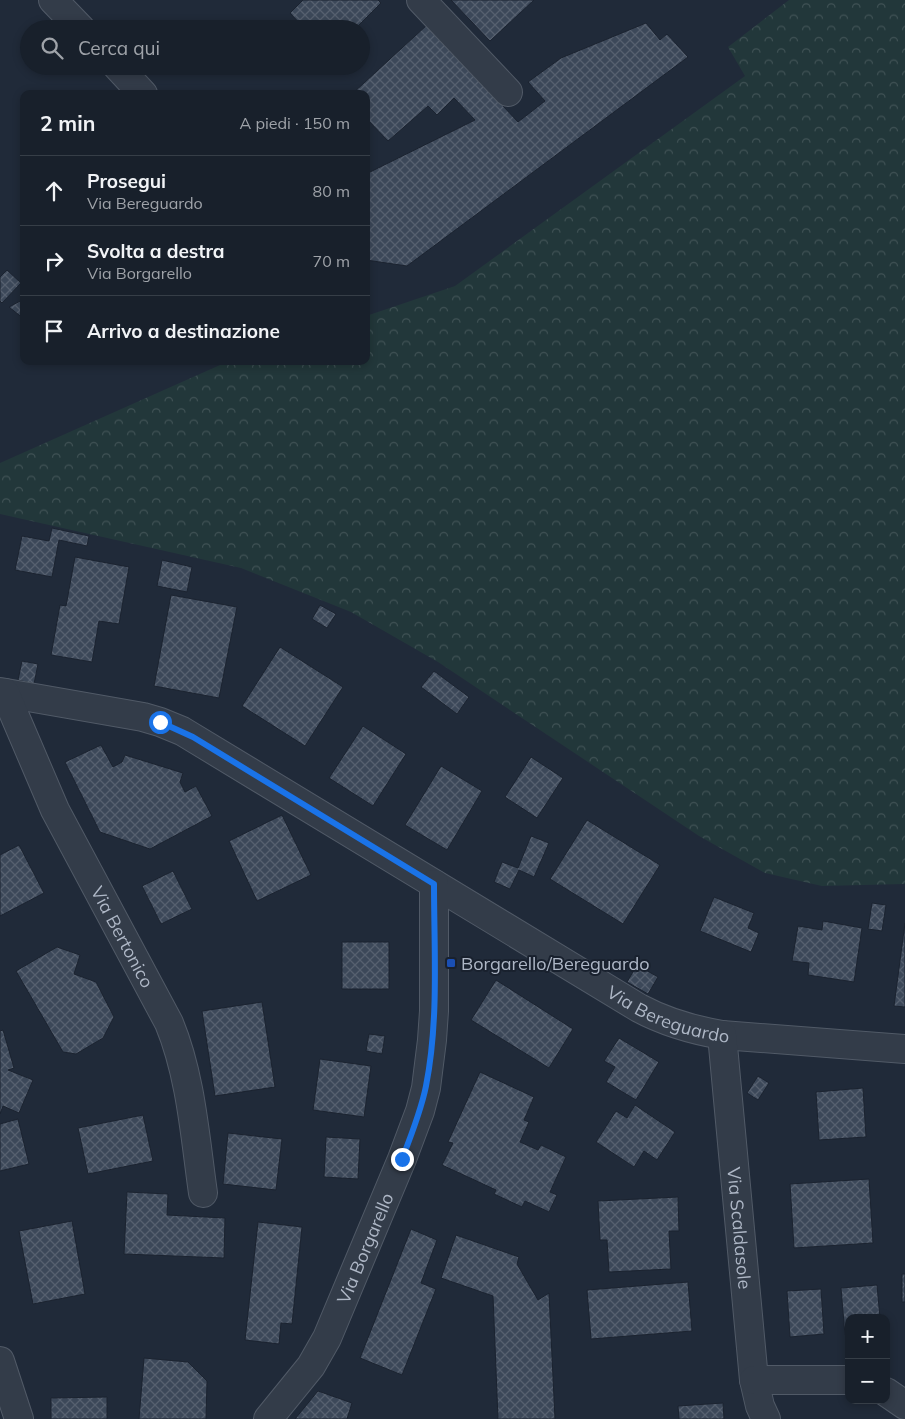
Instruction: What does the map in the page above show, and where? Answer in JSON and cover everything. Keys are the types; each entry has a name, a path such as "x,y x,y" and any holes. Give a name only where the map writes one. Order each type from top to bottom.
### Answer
{"street":[{"path":"53,0 72,20"},
{"path":"421,0 508,92"},
{"path":"125,75 139,90"},
{"name":"Via Bereguardo","path":"3,692 143,717 171,726 202,742 644,1011 680,1025 722,1035 905,1049"},
{"name":"Via Bertonico","path":"3,692 55,810 169,1023 176,1041 191,1108 203,1193"},
{"name":"Via Borgarello","path":"268,1419 311,1366 327,1338 402,1159 420,1110 427,1081 433,1030 434,884"},
{"name":"Via Scaldasole","path":"722,1035 754,1380 760,1406 766,1419"},
{"path":"0,1361 19,1419"},
{"path":"754,1380 845,1380"},
{"path":"890,1395 905,1405"}],"green space":[{"path":"789,0 905,0 905,884 822,886 765,873 699,836 438,662 351,612 241,568 0,514 0,463 220,365 370,365 370,315 455,286 745,76 728,47"}],"building":[{"path":"303,0 378,0 381,3 364,20 297,20 290,13"},
{"path":"451,0 534,0 490,41"},
{"path":"646,23 660,40 667,34 688,57 407,266 370,261 370,172 475,120 454,98 437,115 428,106 388,141 370,122 370,90 356,90 427,25 518,122 545,101 528,82 561,58"},
{"path":"7,270 20,282 2,303 0,301 0,277"},
{"path":"20,301 20,316 9,307"},
{"path":"52,528 89,536 87,546 59,540 52,577 15,570 22,536 49,541"},
{"path":"75,557 129,567 119,624 99,621 92,662 51,655 60,605 66,606"},
{"path":"162,560 192,567 187,592 157,586"},
{"path":"171,595 237,607 219,698 154,686"},
{"path":"320,605 336,614 327,628 312,619"},
{"path":"280,647 343,687 305,746 242,706"},
{"path":"22,661 38,664 34,684 18,680"},
{"path":"434,671 469,697 457,714 421,687"},
{"path":"363,726 406,754 373,806 329,778"},
{"path":"101,745 113,767 122,762 125,755 183,773 180,782 185,792 196,786 212,816 150,849 100,832 65,762"},
{"path":"531,757 563,778 537,818 505,797"},
{"path":"441,766 482,791 447,850 405,825"},
{"path":"282,815 311,875 257,901 229,841"},
{"path":"587,820 660,865 623,924 550,879"},
{"path":"531,836 549,843 534,877 519,870 510,889 494,882 502,862 518,868"},
{"path":"19,845 44,893 0,916 0,855"},
{"path":"173,871 192,909 161,924 142,886"},
{"path":"714,897 754,913 748,928 759,933 751,952 700,931"},
{"path":"872,903 886,905 882,931 868,929"},
{"path":"823,921 862,928 854,982 808,975 809,963 792,961 798,926 822,930"},
{"path":"905,923 905,1007 894,1006"},
{"path":"342,942 389,942 389,989 342,989"},
{"path":"57,947 80,955 74,974 96,982 114,1017 103,1038 76,1054 63,1052 16,971"},
{"path":"637,965 658,977 648,994 627,982"},
{"path":"496,980 573,1029 549,1068 471,1020"},
{"path":"262,1002 275,1087 215,1096 202,1011"},
{"path":"3,1030 14,1068 8,1070 33,1080 19,1113 3,1106 0,1114 0,1031"},
{"path":"369,1034 385,1036 382,1054 366,1051"},
{"path":"619,1038 659,1062 636,1100 606,1082 615,1067 604,1061"},
{"path":"320,1059 371,1066 364,1117 313,1110"},
{"path":"480,1072 534,1097 524,1120 529,1122 520,1142 538,1150 541,1145 566,1157 550,1192 557,1195 549,1212 525,1201 522,1207 494,1194 496,1190 442,1165 453,1143 448,1142"},
{"path":"758,1076 769,1083 758,1100 747,1093"},
{"path":"863,1088 866,1137 819,1140 816,1092"},
{"path":"635,1105 675,1132 657,1160 644,1151 634,1167 596,1142 616,1111 627,1118"},
{"path":"143,1115 153,1161 88,1174 78,1128"},
{"path":"18,1119 29,1164 0,1171 0,1124"},
{"path":"228,1133 282,1139 276,1190 223,1184"},
{"path":"326,1137 360,1139 358,1179 324,1177"},
{"path":"869,1179 873,1243 794,1248 790,1184"},
{"path":"127,1192 168,1194 167,1215 225,1218 224,1258 124,1254"},
{"path":"678,1197 679,1231 669,1231 671,1269 609,1272 607,1240 600,1240 598,1201"},
{"path":"72,1221 85,1294 33,1304 19,1231"},
{"path":"258,1222 302,1227 292,1324 281,1323 279,1344 245,1340"},
{"path":"411,1229 437,1240 421,1283 436,1289 402,1375 360,1358"},
{"path":"456,1235 519,1257 517,1264 538,1300 549,1293 555,1419 498,1419 493,1296 441,1278"},
{"path":"902,1274 905,1274 905,1302 902,1302"},
{"path":"688,1282 692,1331 591,1339 587,1290"},
{"path":"877,1285 880,1314 845,1314 845,1335 841,1288"},
{"path":"821,1289 824,1334 790,1337 787,1291"},
{"path":"144,1358 188,1362 207,1381 206,1419 139,1419"},
{"path":"318,1391 352,1403 347,1419 295,1419"},
{"path":"107,1397 107,1419 51,1419 51,1398"},
{"path":"723,1403 724,1419 679,1419 678,1406"}],"place":[{"name":"Borgarello/Bereguardo","path":"451,963"}],"route":[{"path":"160,722 193,737 434,884 434,1011 429,1068 420,1110 402,1159"}]}
